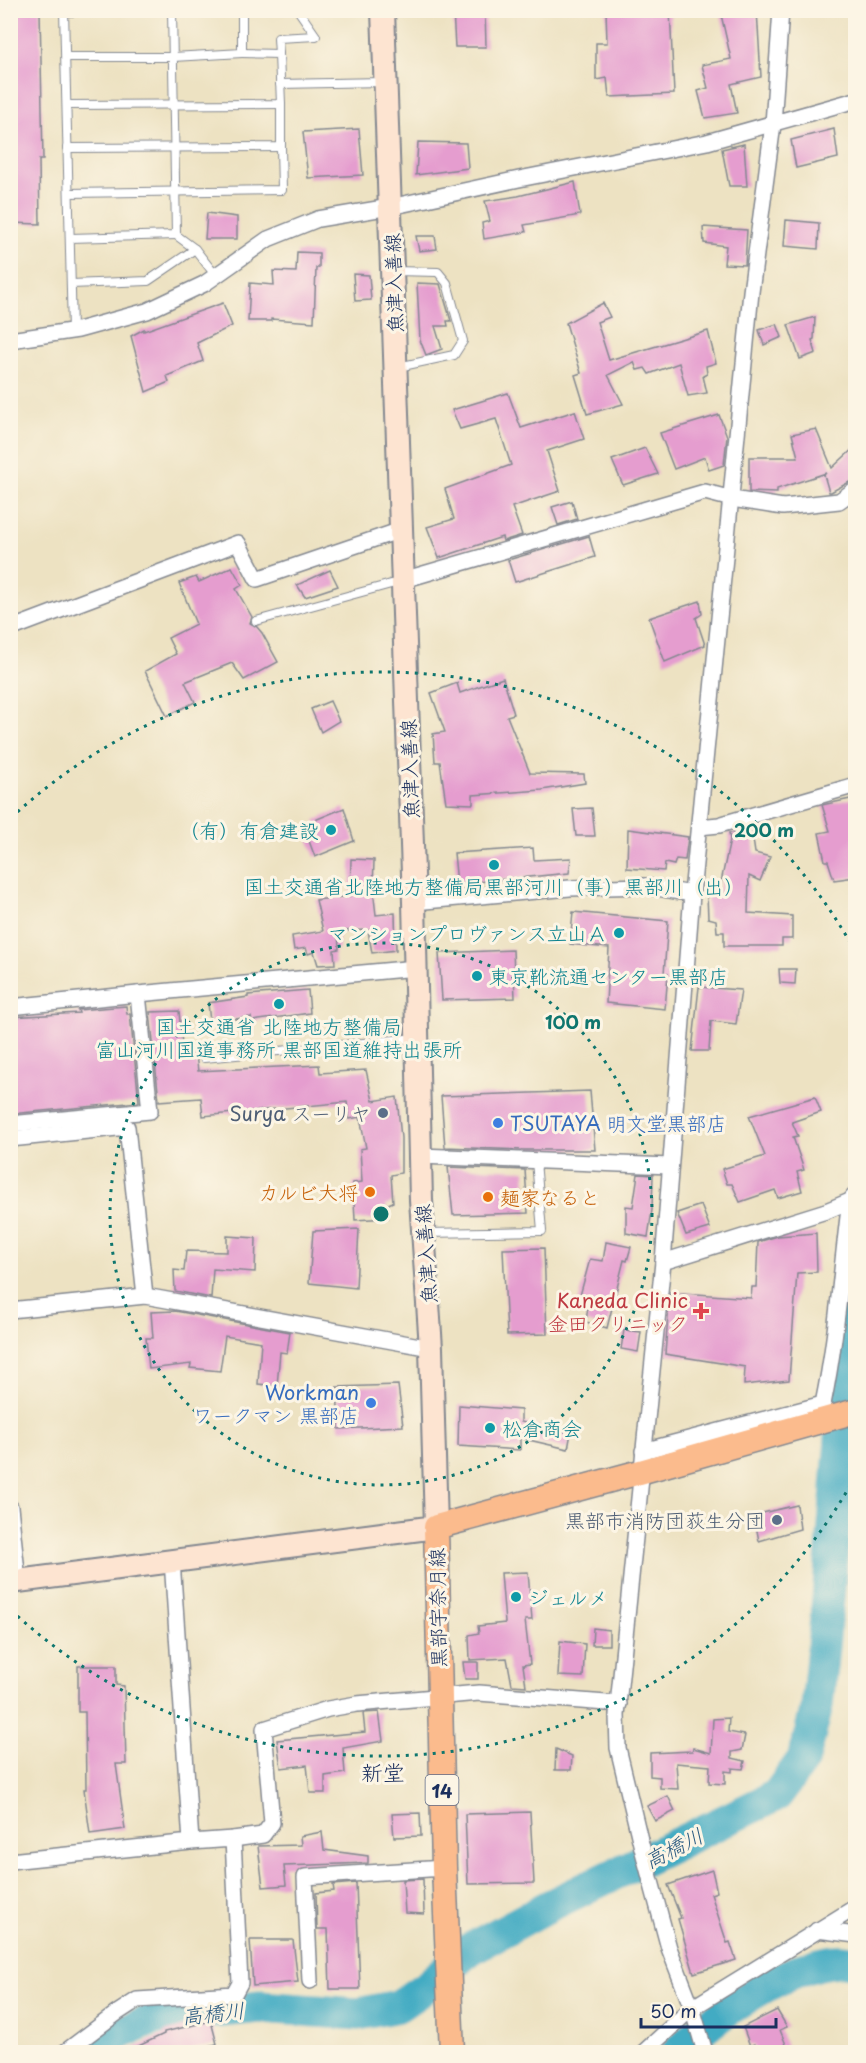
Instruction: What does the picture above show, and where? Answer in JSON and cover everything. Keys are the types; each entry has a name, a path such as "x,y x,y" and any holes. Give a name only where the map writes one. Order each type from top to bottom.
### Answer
{"main road":[{"name":"魚津入善線","path":"383,10 414,902 420,1156 431,1348 436,1527"},
{"name":"黒部宇奈月線","path":"452,2052 444,1868 436,1527 642,1461 855,1411"},
{"path":"14,1582 436,1527"}],"street":[{"path":"705,2051 694,2014 669,1948 641,1844 618,1748 619,1704 663,1262 692,894 751,292 773,124 781,10"},
{"path":"10,340 72,331 147,311 204,284 268,239 318,219 390,207 707,142 855,100"},
{"path":"403,580 705,492 783,507 839,501 855,489"},
{"path":"10,629 238,543 257,579 401,530"},
{"path":"699,827 719,825 855,785"},
{"path":"414,902 570,888 645,886 692,894"},
{"path":"10,1007 416,968"},
{"path":"10,1124 150,1111 138,994"},
{"path":"10,1139 127,1127 145,1296"},
{"path":"420,1156 670,1166"},
{"path":"663,1262 826,1212 853,1197"},
{"path":"642,1461 823,1404 832,1357 841,1268 853,1197"},
{"path":"10,1310 145,1296 431,1348"},
{"path":"10,1507 14,1582"},
{"path":"172,1560 191,1842"},
{"path":"10,1861 262,1835 273,1823 264,1729 328,1709 357,1704 479,1693 619,1704"},
{"path":"65,2052 137,2001 234,1994 240,1983 233,1839"},
{"path":"310,1981 306,1877 444,1868"},
{"path":"644,2052 694,2014 817,1930 855,1907"},
{"path":"817,1930 855,1935"}],"lane":[{"path":"72,331 64,11 163,10"},
{"path":"172,10 176,236"},
{"path":"242,10 243,53"},
{"path":"69,193 282,190 278,38 316,36 298,10"},
{"path":"66,57 279,54"},
{"path":"280,84 386,82"},
{"path":"67,105 281,104"},
{"path":"68,148 281,147"},
{"path":"70,238 176,236 195,249 216,276"},
{"path":"71,284 148,281 195,249"},
{"path":"393,272 438,272 447,282 463,341 454,355 396,368"},
{"path":"256,621 403,580"},
{"path":"204,1058 417,1038"},
{"path":"424,1233 542,1231 536,1161"}],"building":[{"path":"10,10 40,10 43,160 39,160 40,224 10,223"},
{"path":"453,10 485,10 486,47 455,47"},
{"path":"606,10 670,10 674,94 609,97 607,78 596,80 596,43 607,43"},
{"path":"720,10 757,10 761,77 731,84 737,113 705,118 698,91 708,88 702,65 731,59"},
{"path":"359,129 363,175 308,178 303,132"},
{"path":"834,129 838,158 796,168 791,140"},
{"path":"418,142 466,143 468,168 416,175"},
{"path":"744,144 747,186 729,186 722,149"},
{"path":"575,182 580,215 524,225 526,232 484,239 482,223 490,221 485,201 518,196"},
{"path":"207,213 237,217 237,239 205,239"},
{"path":"786,220 819,223 818,249 784,246"},
{"path":"703,227 747,230 745,265 724,264 726,246 704,243"},
{"path":"416,236 435,236 437,249 419,251"},
{"path":"297,252 319,253 319,268 316,268 314,322 271,319 271,321 248,321 250,283 274,285 273,271 296,272"},
{"path":"353,274 369,275 371,300 355,301"},
{"path":"417,283 440,284 451,321 447,321 448,326 435,326 442,349 426,355 420,340"},
{"path":"223,303 232,326 197,343 203,361 167,376 169,382 146,392 131,336 144,329 144,331"},
{"path":"603,303 610,317 597,322 609,360 708,331 716,363 706,366 707,374 703,376 707,393 688,396 679,363 649,374 645,368 637,370 634,362 608,375 623,404 587,414 575,375 581,373 566,323"},
{"path":"815,317 814,339 812,340 816,353 800,359 788,325"},
{"path":"777,324 782,337 764,345 759,330"},
{"path":"508,393 521,428 575,411 584,439 547,451 560,491 512,507 522,535 503,541 502,537 439,558 427,527 454,519 445,489 511,465 496,419 460,429 452,410"},
{"path":"719,415 727,436 724,465 709,470 705,457 674,469 660,433"},
{"path":"816,429 832,468 855,447 855,479 831,492 829,492 824,475 826,473 777,489 777,493 749,492 749,457 798,457 792,434"},
{"path":"645,448 658,474 623,485 612,460"},
{"path":"572,501 577,519 558,525 552,507"},
{"path":"589,536 595,557 515,582 508,560"},
{"path":"232,567 242,585 236,589 252,617 250,623 262,633 278,662 244,680 232,663 185,682 195,702 167,716 145,671 176,654 168,638 196,624 179,583 196,577 199,582"},
{"path":"330,570 338,586 305,597 297,585"},
{"path":"700,601 702,614 696,618 705,645 665,662 649,618"},
{"path":"503,678 514,714 507,716 530,773 584,774 585,783 542,790 473,795 473,804 446,803 440,762 435,762 433,734 445,732 431,693 457,683 460,693"},
{"path":"330,701 339,721 321,732 311,709"},
{"path":"855,798 855,877 834,880 828,861 825,861 819,833 830,831 822,805"},
{"name":"（有）有倉建設","path":"344,808 354,841 315,857 306,833 316,827 315,820"},
{"path":"592,808 595,836 576,836 573,809"},
{"path":"628,829 688,837 685,860 676,859 674,865 665,863 664,871 627,868"},
{"path":"752,832 755,853 770,857 760,881 749,876 748,913 792,916 792,939 782,939 782,946 724,946 724,932 717,932 716,920 708,918 707,895 718,896 730,840 729,833"},
{"name":"国土交通省北陸地方整備局黒部河川（事）黒部川（出）","path":"533,848 534,860 571,858 569,873 457,884 454,853"},
{"path":"351,859 374,860 373,889 376,915 395,913 396,950 372,953 368,930 338,931 339,949 334,950 335,964 318,965 314,952 308,954 306,948 294,950 292,936 323,931 316,900 350,896"},
{"path":"573,912 668,921 664,974 668,974 665,1009 606,1003 609,948 570,944"},
{"name":"東京靴流通センター黒部店","path":"513,950 515,998 442,1000 439,953"},
{"path":"779,969 796,969 795,984 780,983"},
{"path":"699,987 741,990 736,1024 711,1021 709,1051 692,1051"},
{"name":"国土交通省 北陸地方整備局 富山河川国道事務所 黒部国道維持出張所","path":"308,990 310,1013 252,1021 251,1017 210,1022 208,1003 248,997 248,995"},
{"path":"126,1006 127,1014 130,1014 139,1102 10,1114 10,1017 79,1013 78,1010"},
{"path":"179,1011 183,1056 196,1055 198,1071 319,1065 320,1073 366,1070 373,1101 397,1097 401,1138 401,1173 391,1175 393,1202 386,1205 388,1218 355,1220 353,1183 362,1182 360,1149 366,1148 360,1117 349,1119 347,1102 203,1116 201,1098 159,1101 150,1012"},
{"path":"590,1091 595,1150 445,1147 441,1096"},
{"path":"815,1097 821,1112 792,1122 798,1136 793,1137 804,1170 797,1172 802,1191 778,1198 775,1190 740,1202 732,1184 727,1184 722,1169 765,1156 749,1116"},
{"path":"448,1167 525,1170 528,1213 453,1215"},
{"path":"638,1174 653,1175 652,1210 648,1237 626,1233 626,1206 633,1207"},
{"path":"701,1205 710,1228 686,1235 677,1213"},
{"path":"359,1229 356,1288 309,1283 313,1231"},
{"path":"816,1233 817,1272 797,1273 789,1380 744,1385 745,1367 665,1354 670,1292 751,1298 752,1287 756,1287 758,1242 778,1236"},
{"path":"227,1236 256,1238 255,1272 213,1269 211,1298 175,1291 174,1270 184,1271 186,1251 227,1252"},
{"path":"606,1242 631,1247 627,1261 624,1260 607,1328 586,1322 588,1306 578,1303 590,1259 603,1261"},
{"path":"544,1248 547,1334 507,1335 503,1249"},
{"path":"175,1311 290,1332 287,1353 280,1352 277,1386 258,1384 261,1342 225,1336 220,1371 190,1368 191,1364 149,1369 146,1338 153,1338 151,1312"},
{"path":"624,1330 641,1332 638,1352 621,1349"},
{"path":"398,1385 403,1426 339,1429 337,1387"},
{"name":"松倉商会","path":"459,1405 521,1410 521,1422 571,1433 568,1449 520,1438 520,1450 458,1446"},
{"path":"797,1505 800,1529 759,1541 754,1515"},
{"path":"528,1572 532,1620 525,1620 530,1664 523,1665 526,1686 512,1685 507,1658 470,1660 469,1635 479,1633 478,1626 505,1623 501,1573"},
{"path":"593,1628 609,1630 609,1645 592,1645"},
{"path":"560,1641 585,1644 583,1677 558,1676"},
{"path":"463,1662 478,1662 478,1679 465,1679"},
{"path":"78,1666 116,1666 116,1685 124,1686 126,1764 116,1764 125,1829 90,1834 84,1789 86,1789 85,1712 78,1712"},
{"path":"379,1712 383,1741 343,1748 345,1773 325,1776 325,1793 310,1793 307,1765 281,1768 277,1740 365,1732 363,1713"},
{"path":"729,1718 728,1732 745,1735 742,1750 732,1752 732,1758 745,1761 743,1769 732,1768 732,1772 725,1771 725,1784 709,1783 710,1766 676,1763 678,1789 660,1788 660,1777 650,1776 650,1753 692,1751 693,1748 711,1753 713,1719"},
{"path":"556,1749 572,1756 571,1770 555,1770"},
{"path":"668,1796 675,1811 655,1821 647,1806"},
{"path":"530,1812 534,1883 468,1884 465,1814"},
{"path":"420,1813 421,1836 394,1837 392,1814"},
{"path":"322,1832 324,1850 368,1856 368,1863 284,1866 286,1885 263,1887 258,1846 301,1845 300,1836"},
{"path":"712,1870 717,1892 711,1894 727,1943 730,1942 736,1960 694,1973 678,1919 681,1918 668,1885"},
{"path":"423,1879 424,1914 405,1913 403,1880"},
{"path":"356,1883 360,1989 330,1989 328,1929 317,1929 316,1893 334,1891 333,1885"},
{"path":"250,1940 293,1940 298,1982 253,1986"},
{"path":"777,2010 787,2027 780,2030 789,2052 756,2052 754,2044 750,2046 743,2027"},
{"path":"211,2021 217,2044 179,2052 126,2052 164,2032"}],"waterway":[{"name":"高橋川","path":"92,2052 111,2037 157,2018 260,2007 358,2014 398,2006 430,1984 470,1949 547,1907 777,1795 804,1758 817,1706 856,1289"},
{"path":"677,2052 710,2023 773,1982 816,1965 839,1961 856,1963"}],"place":[{"name":"（有）有倉建設","path":"331,830"},
{"name":"国土交通省北陸地方整備局黒部河川（事）黒部川（出）","path":"494,865"},
{"name":"マンションプロヴァンス立山Ａ","path":"619,933"},
{"name":"東京靴流通センター黒部店","path":"477,976"},
{"name":"国土交通省 北陸地方整備局 富山河川国道事務所 黒部国道維持出張所","path":"279,1004"},
{"name":"Surya スーリヤ","path":"383,1113"},
{"name":"TSUTAYA 明文堂黒部店","path":"498,1123"},
{"name":"カルビ大将","path":"370,1192"},
{"name":"麺家なると","path":"488,1197"},
{"name":"Kaneda Clinic 金田クリニック","path":"701,1311"},
{"name":"Workman ワークマン 黒部店","path":"371,1403"},
{"name":"松倉商会","path":"490,1428"},
{"name":"黒部市消防団荻生分団","path":"777,1520"},
{"name":"ジェルメ","path":"516,1597"}],"district":[{"name":"新堂","path":"383,1771"}]}
